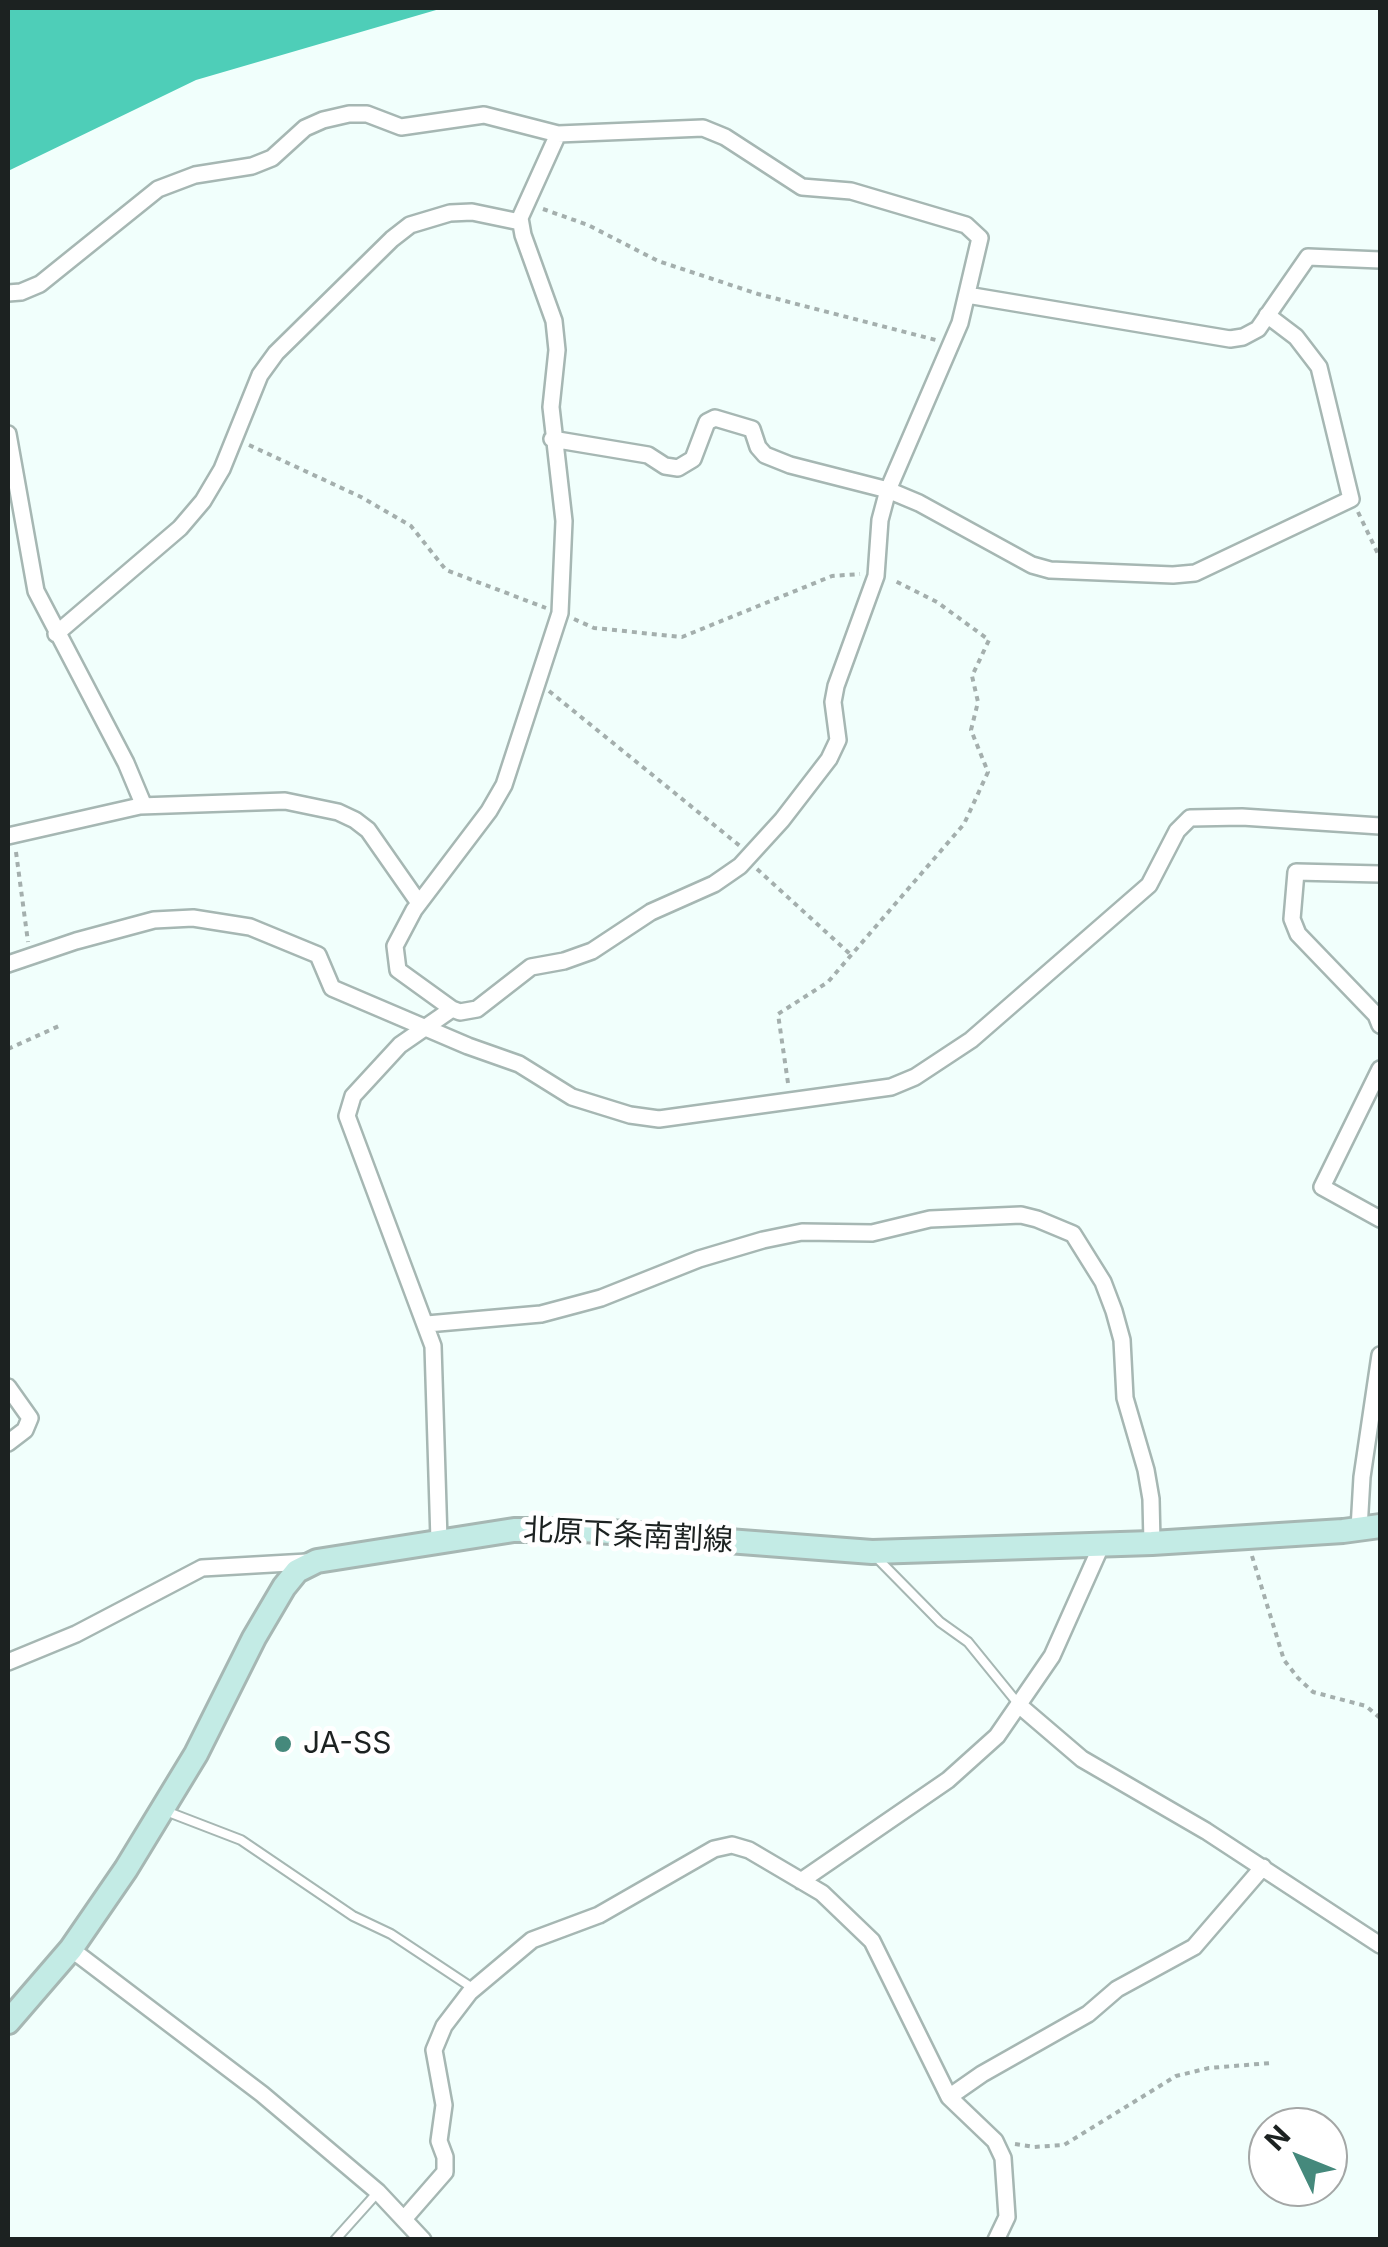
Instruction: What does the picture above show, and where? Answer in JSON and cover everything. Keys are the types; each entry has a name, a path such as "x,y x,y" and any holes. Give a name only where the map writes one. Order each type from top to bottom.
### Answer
{"main road":[{"name":"北原下条南割線","path":"317,1562 514,1530 584,1530 872,1552 1152,1543 1370,1527"},
{"path":"8,2022 70,1949 126,1869 196,1754 254,1638 284,1588 298,1571 317,1562"}],"street":[{"path":"8,293 40,284 158,189 195,175 252,166 272,158 305,128 323,120 366,114 401,128 484,115 558,134 703,128 725,137 802,186 851,191 966,226 980,238 952,344 888,490 880,520 876,576 836,686 833,702 838,740 830,759 748,857 714,884 651,912 592,952 531,967 477,1009 452,1009 398,970 395,946 419,903 489,811 504,785 560,613 564,521 550,407 557,350 554,322 520,222 524,203 558,134"},
{"path":"56,634 191,515 222,469 260,374 276,353 392,238 410,225 450,213 472,212 520,222"},
{"path":"967,295 1243,338 1258,329 1308,257 1380,260"},
{"path":"552,439 648,455 678,468 694,459 707,422 715,418 752,429 765,455 888,490 1032,565 1050,570 1173,576 1194,573 1351,499 1319,368 1296,336 1267,315"},
{"path":"8,434 36,592 126,763 144,806"},
{"path":"8,549 26,544"},
{"path":"11,835 144,806 285,801 338,812 368,830 419,903"},
{"path":"8,964 154,920 192,918 250,927 318,955 332,988 519,1064 572,1097 630,1115 659,1119 890,1087 915,1077 971,1040 1149,885 1177,831 1190,818 1242,817 1380,826"},
{"path":"1380,874 1296,872 1292,919 1298,934 1376,1015 1380,1025"},
{"path":"439,1540 433,1346 347,1116 353,1096 400,1045 452,1009"},
{"path":"1380,1069 1322,1186 1380,1219"},
{"path":"427,1324 541,1314 601,1298 700,1258 802,1232 872,1233 930,1219 1022,1215 1073,1234 1103,1282 1122,1340 1125,1398 1146,1470 1152,1543"},
{"path":"1370,1527 1362,1477 1380,1355"},
{"path":"8,1388 30,1418 25,1430 8,1443"},
{"path":"801,1882 948,1780 997,1736 1052,1656 1102,1544"},
{"path":"8,1662 76,1634 202,1568 317,1562"},
{"path":"1020,1706 1082,1760 1263,1867 1380,1944"},
{"path":"404,2218 445,2172 439,2141 444,2104 434,2050 444,2026 474,1989 532,1940 598,1915 714,1849 732,1845 748,1850 822,1893 872,1941 949,2097 995,2140 1003,2158 1007,2217 996,2240"},
{"path":"949,2097 1088,2014 1117,1989 1194,1947 1263,1867"},
{"path":"70,1949 262,2094 378,2192 424,2240"}],"lane":[{"path":"872,1552 940,1622 968,1642 1020,1706"},
{"path":"162,1810 241,1840 353,1916 392,1934 474,1989"},
{"path":"334,2240 378,2192"}],"path":[{"path":"524,203 588,225 658,260 742,288 952,344"},
{"path":"1351,499 1380,558"},
{"path":"787,1103 788,1075 778,1014 828,982 964,824 988,772 971,730 978,702 972,676 989,640 902,582 876,576"},
{"path":"538,682 748,857 850,954"},
{"path":"11,835 31,956"},
{"path":"8,1049 59,1026"},
{"path":"1247,1538 1284,1660 1313,1692 1366,1706 1380,1718"},
{"path":"995,2140 1034,2147 1064,2145 1176,2076 1209,2068 1271,2063"}],"green space":[{"path":"8,8 443,8 196,80 8,171"}],"place":[{"name":"JA-SS","path":"283,1744"}]}
